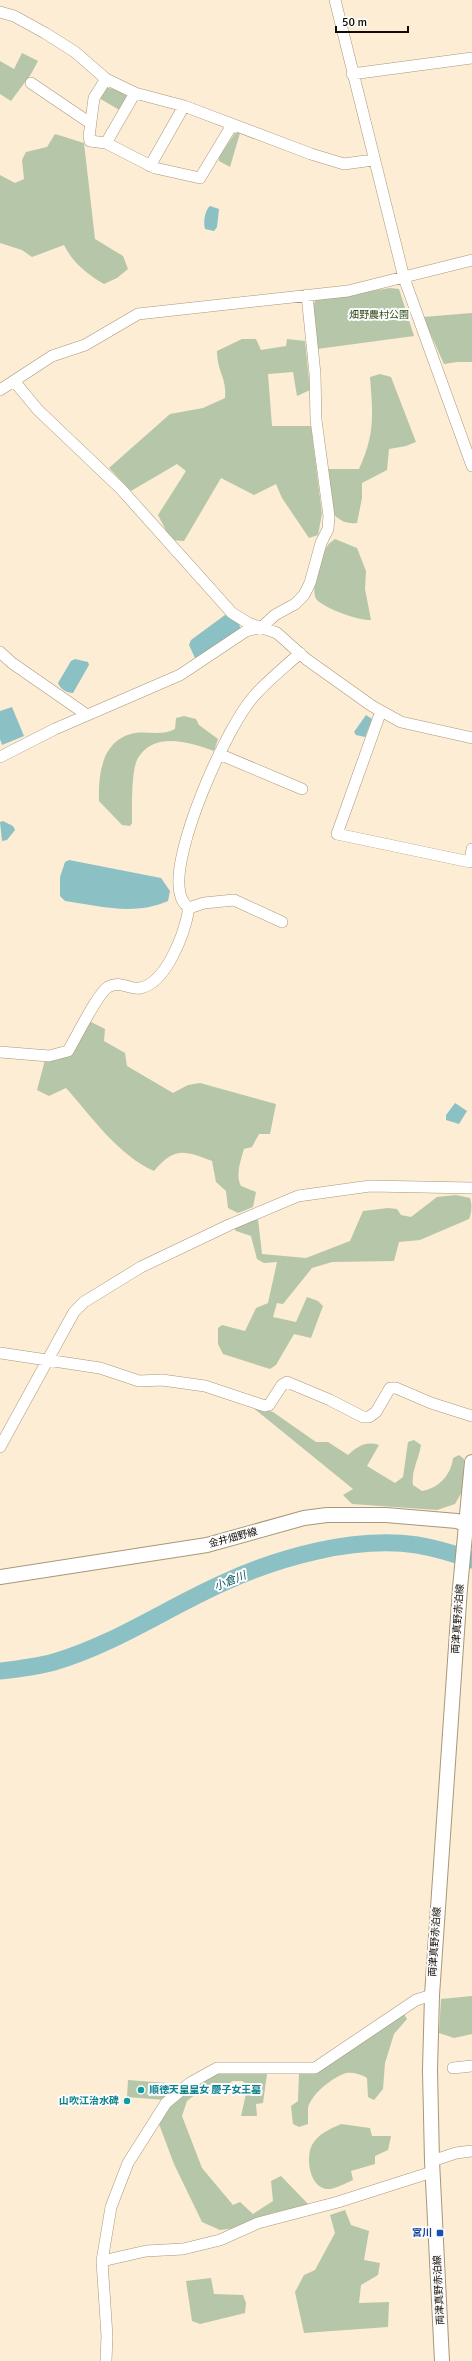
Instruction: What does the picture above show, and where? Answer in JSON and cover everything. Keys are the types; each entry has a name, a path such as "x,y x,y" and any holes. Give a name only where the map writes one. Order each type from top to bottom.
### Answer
{"main road":[{"name":"両津真野赤泊線","path":"442,2361 432,2167 430,2070 432,1995 460,1588 467,1528 472,1462"},
{"name":"金井畑野線","path":"0,1577 207,1545 304,1518 320,1516 386,1515 457,1520 467,1528"}],"street":[{"path":"335,0 373,160 404,278 472,466"},
{"path":"0,12 14,16 45,33 75,52 106,79 135,93 184,106 232,125 344,164 373,160"},
{"path":"352,74 472,58"},
{"path":"106,79 94,98 90,123 90,141 106,143 150,166 200,178 232,125"},
{"path":"31,83 90,123"},
{"path":"106,143 135,93"},
{"path":"150,166 184,106"},
{"path":"0,390 52,356 85,345 138,314 348,291 472,260"},
{"path":"0,757 17,747 87,715 180,675 246,631 262,627 275,615 295,604 304,596 310,583 321,543 328,529 329,516 316,420 315,374 307,295"},
{"path":"14,381 38,410 121,489 232,613 248,622 277,633 300,653 381,711 401,722 472,738"},
{"path":"0,652 12,663 87,715"},
{"path":"189,908 184,903 180,894 179,883 183,855 195,815 219,754 234,725 255,695 300,653"},
{"path":"381,711 338,834 471,863 472,849"},
{"path":"219,754 302,789"},
{"path":"189,908 204,903 234,900 282,922"},
{"path":"0,1052 49,1056 68,1051 102,992 116,985 124,984 138,989 147,986 165,968 182,937 189,908"},
{"path":"0,1447 74,1312 84,1302 141,1267 255,1213 298,1196 355,1187 472,1188"},
{"path":"0,1353 100,1368 139,1381 162,1380 205,1386 265,1406 269,1405 282,1385 287,1382 330,1400 363,1417 369,1417 376,1412 390,1388 396,1388 431,1403 472,1416"},
{"path":"106,2361 107,2336 102,2261 112,2207 128,2163 166,2103 190,2083 217,2068 315,2068 416,2000 432,1995"},
{"path":"453,2068 472,2066"},
{"path":"102,2261 146,2251 183,2249 220,2240 258,2223 338,2202 432,2167 456,2153 472,2151"}],"green space":[{"path":"22,53 38,61 31,74 11,101 0,94 0,61 14,69"},
{"path":"105,87 128,93 129,98 121,111 99,98"},
{"path":"235,133 240,133 230,167 219,161 219,157"},
{"path":"55,134 84,143 95,239 123,256 128,269 117,278 104,284 81,268 64,245 32,257 22,250 0,243 0,175 15,183 24,179 22,160 26,152 47,147"},
{"name":"畑野農村公園","path":"390,288 399,289 414,336 317,349 313,305 316,300"},
{"path":"472,313 472,362 444,364 423,317"},
{"path":"242,339 256,339 261,350 286,346 287,339 305,341 310,390 297,396 293,372 268,374 272,426 311,426 322,514 318,535 309,538 282,498 276,484 254,495 221,478 184,541 171,540 158,515 186,471 177,464 131,491 109,468 170,414 203,408 225,398 225,385 217,358 217,351"},
{"path":"380,374 391,377 416,442 406,446 389,449 387,470 362,483 362,498 357,523 347,522 341,520 333,514 328,469 359,469 368,445 372,424 370,377"},
{"path":"335,539 357,548 366,571 365,589 371,620 359,619 335,611 317,600 315,596 315,581 319,564 328,545"},
{"path":"184,716 196,719 199,725 218,739 214,751 194,744 173,741 153,744 145,750 138,758 134,771 132,789 132,823 130,826 122,825 99,801 101,769 109,750 115,742 135,733 160,733 175,729 176,718"},
{"path":"89,1021 105,1029 104,1041 125,1053 127,1066 173,1093 188,1085 200,1083 276,1104 270,1134 259,1134 252,1147 244,1149 240,1162 239,1182 241,1186 256,1192 253,1207 238,1213 228,1208 226,1191 216,1182 212,1161 187,1153 174,1154 168,1157 154,1171 141,1164 117,1145 66,1088 49,1096 37,1090 45,1060 68,1056"},
{"path":"456,1195 470,1198 471,1214 469,1219 420,1240 399,1242 394,1261 332,1262 312,1268 283,1304 277,1303 273,1317 296,1322 307,1297 318,1301 323,1306 311,1338 294,1334 276,1365 270,1369 223,1354 218,1344 218,1328 222,1325 245,1331 256,1308 268,1303 277,1262 264,1263 257,1259 251,1236 236,1231 234,1228 258,1219 262,1254 306,1258 350,1241 363,1211 388,1208 397,1209 401,1215 411,1217 437,1197"},
{"path":"251,1406 273,1412 316,1442 328,1442 348,1455 362,1445 379,1445 367,1466 395,1483 403,1477 408,1442 414,1440 421,1445 413,1475 413,1485 422,1491 439,1484 450,1470 453,1458 459,1455 464,1459 463,1490 455,1504 437,1510 352,1504 343,1495 353,1489"},
{"path":"472,1996 472,2034 454,2038 439,2033 441,1999"},
{"path":"404,2014 407,2019 394,2034 385,2063 383,2089 374,2100 368,2097 367,2078 362,2075 346,2073 329,2082 313,2097 308,2108 308,2124 299,2127 293,2124 291,2106 298,2101 299,2073 317,2072"},
{"path":"221,2072 267,2074 263,2103 256,2104 257,2116 241,2116 248,2085 242,2081 232,2081 225,2089 212,2092 200,2091 187,2101 182,2116 202,2168 233,2205 240,2202 253,2214 273,2201 271,2181 281,2176 309,2205 272,2213 236,2228 220,2230 202,2222 174,2164 159,2124 171,2105 185,2092"},
{"path":"128,2080 167,2083 165,2100 127,2097"},
{"path":"341,2124 370,2128 372,2136 391,2136 388,2150 375,2156 375,2164 351,2171 353,2180 339,2187 330,2189 323,2188 318,2185 311,2173 309,2165 310,2151 312,2145 321,2135"},
{"path":"345,2210 351,2225 369,2231 364,2260 380,2263 378,2275 361,2285 359,2303 389,2302 388,2327 304,2333 295,2292 304,2275 315,2270 335,2233 330,2215"},
{"path":"211,2278 214,2294 243,2295 246,2303 245,2313 200,2324 192,2321 186,2281"}],"water":[{"path":"210,206 219,209 217,227 214,231 205,229 204,226 206,213"},
{"path":"225,615 239,624 241,630 195,658 189,645 191,640"},
{"path":"75,659 88,662 89,665 73,693 71,693 62,689 58,683 71,661"},
{"path":"12,707 24,736 2,745 0,739 0,711"},
{"path":"366,715 372,719 365,737 356,735 354,732"},
{"path":"3,821 13,826 15,830 7,840 2,841 0,822"},
{"path":"69,860 161,878 170,891 168,901 155,906 130,909 65,901 60,896 60,877 65,862"},
{"path":"455,1103 467,1111 459,1124 446,1120 446,1115"}],"waterway":[{"name":"小倉川","path":"0,1671 40,1665 76,1655 119,1636 223,1583 268,1565 318,1551 368,1543 393,1543 424,1546 472,1560"}],"place":[{"name":"順徳天皇皇女 慶子女王墓","path":"141,2090"},
{"name":"山吹江治水碑","path":"127,2101"},
{"name":"宮川","path":"440,2233"}]}
